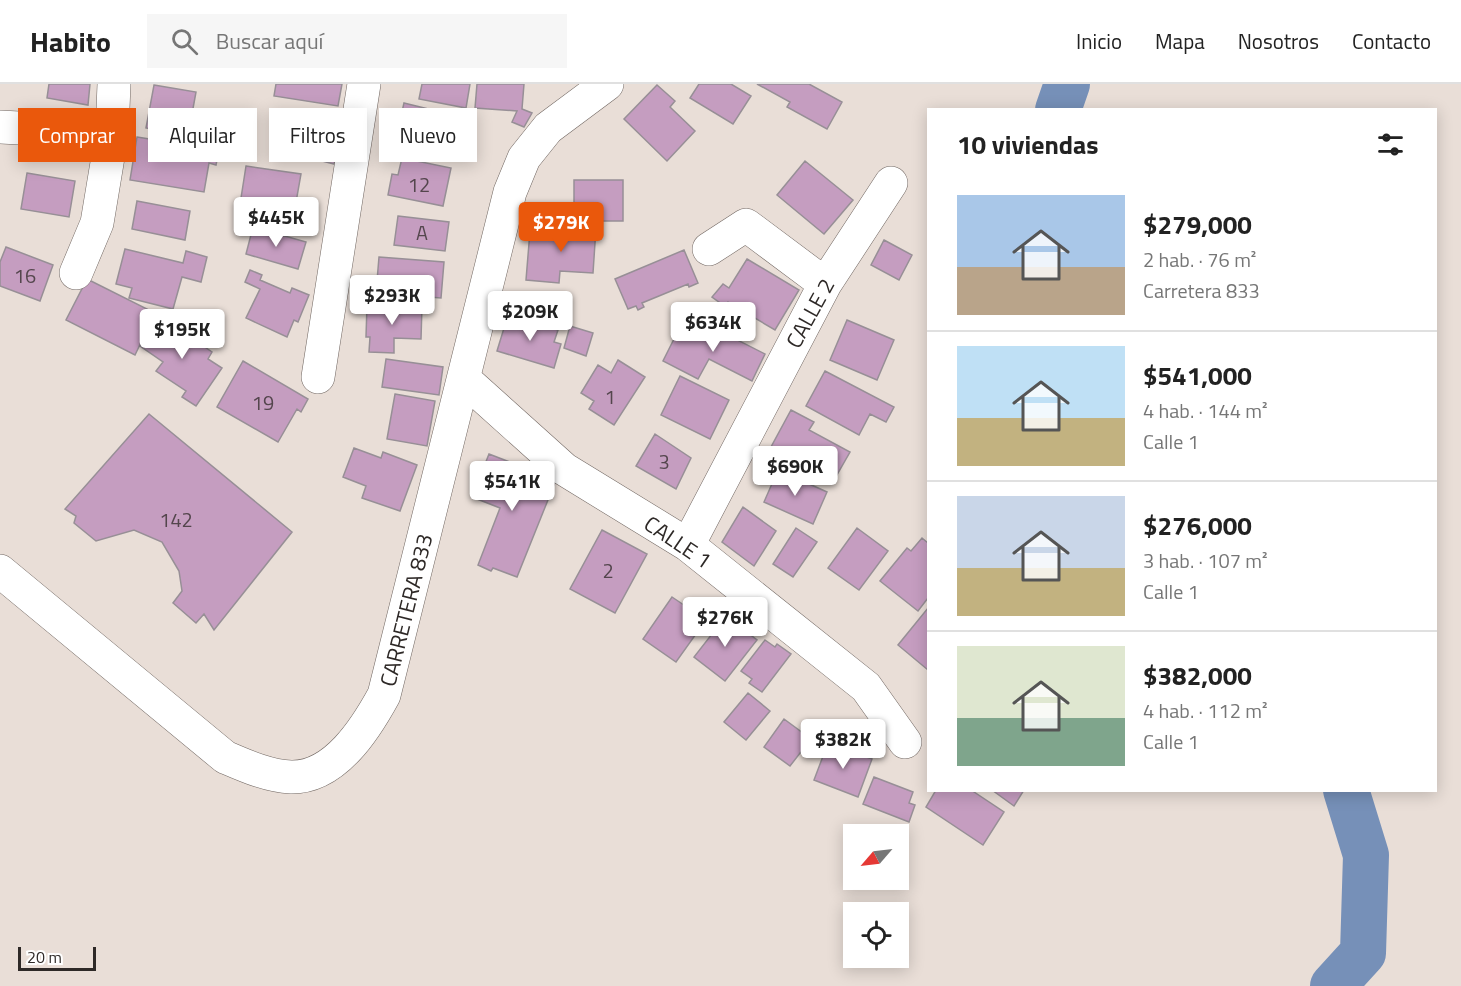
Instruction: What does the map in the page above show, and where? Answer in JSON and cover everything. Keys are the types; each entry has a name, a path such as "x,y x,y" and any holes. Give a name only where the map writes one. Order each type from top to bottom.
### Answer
{"street":[{"path":"113,108 114,84"},
{"path":"318,377 364,84"},
{"name":"CARRETERA 833","path":"0,571 225,757 258,771 293,777 325,768 344,753 362,731 384,695 465,380 510,192 524,158 548,128 591,88"},
{"path":"0,127 18,128"},
{"path":"76,273 97,223 107,162"},
{"name":"CALLE 2","path":"688,545 825,284 891,183"},
{"path":"709,249 746,225 825,284"},
{"name":"CALLE 1","path":"465,380 564,469 688,545 866,687 905,742"}],"building":[{"path":"49,84 90,84 88,105 47,98"},
{"path":"276,84 342,84 338,106 274,96"},
{"path":"422,84 470,84 466,108 419,99"},
{"path":"477,84 524,84 522,109 532,113 524,127 512,122 517,111 475,108"},
{"path":"699,84 731,84 751,96 733,124 690,98"},
{"path":"757,84 809,84 842,102 827,129 787,107 790,102"},
{"path":"154,85 196,92 193,108 150,108"},
{"path":"657,85 675,101 670,107 695,131 667,161 624,119"},
{"path":"404,103 424,108 403,108"},
{"path":"137,137 148,139 148,162 217,162 216,165 209,163 204,192 130,180 133,162 136,162"},
{"path":"805,161 853,200 824,234 777,195"},
{"path":"401,162 422,162 451,168 443,206 388,195 392,174 398,175"},
{"path":"246,166 301,174 295,208 271,204 269,216 239,211"},
{"path":"27,173 75,181 69,217 21,209"},
{"path":"574,180 623,180 623,221 595,221 595,216 574,216"},
{"path":"137,201 190,211 185,240 132,229"},
{"path":"398,216 449,222 445,251 394,245"},
{"path":"559,225 596,228 593,273 560,271 559,283 526,280 530,231 558,233"},
{"path":"253,227 306,242 298,269 246,254"},
{"path":"884,240 912,255 899,280 871,265"},
{"path":"6,247 53,265 40,301 0,286 0,262"},
{"path":"125,249 183,263 186,251 207,257 201,282 182,277 173,309 129,298 132,288 116,284"},
{"path":"684,250 698,283 689,287 688,284 642,303 644,307 638,310 636,306 628,309 615,279"},
{"path":"379,257 444,262 441,298 376,293"},
{"path":"747,259 799,290 775,330 728,302 726,307 712,297 723,284 729,288"},
{"path":"250,270 262,275 260,280 290,293 292,288 309,295 298,322 294,320 287,337 246,318 260,289 245,282"},
{"path":"87,279 155,313 135,355 66,320"},
{"path":"367,305 422,306 421,339 394,338 394,353 369,352 370,337 366,337"},
{"path":"508,315 558,330 554,342 561,344 554,368 497,351"},
{"path":"159,316 212,352 208,359 222,368 196,406 182,397 186,391 156,371 163,362 140,346"},
{"path":"847,320 894,340 877,380 830,360"},
{"path":"702,322 765,354 752,381 709,359 698,379 663,361 678,331 693,338"},
{"path":"570,326 593,333 586,356 564,348"},
{"path":"386,359 443,367 439,395 382,387"},
{"path":"618,360 645,377 614,425 589,409 594,401 581,393 598,365 611,373"},
{"path":"243,361 308,399 301,412 297,409 278,442 217,407"},
{"path":"825,371 894,407 886,422 870,414 859,435 806,406"},
{"path":"680,376 729,400 710,439 661,415"},
{"path":"395,394 435,401 427,446 387,439"},
{"path":"791,410 814,422 809,430 850,452 834,480 771,447"},
{"path":"149,414 292,532 214,630 204,614 196,623 173,603 182,591 179,571 162,542 134,530 96,541 74,523 76,516 65,509"},
{"path":"655,434 691,458 676,489 636,466"},
{"path":"354,448 381,458 383,452 417,465 400,511 362,498 366,486 343,477"},
{"path":"489,454 556,480 517,577 493,568 491,571 478,565 500,508 472,497"},
{"path":"778,470 827,492 813,524 764,502"},
{"path":"743,507 776,531 754,566 722,542"},
{"path":"796,528 817,542 793,577 773,564"},
{"path":"857,528 888,551 859,590 828,568"},
{"path":"602,530 647,554 615,613 570,589"},
{"path":"922,538 927,542 927,599 918,611 880,581 907,548 911,551"},
{"path":"672,597 706,620 676,662 643,639"},
{"path":"927,609 927,669 898,645"},
{"path":"726,616 757,640 725,681 694,657"},
{"path":"765,640 775,647 777,644 791,654 762,692 749,683 752,679 741,671"},
{"path":"748,693 770,711 746,740 724,722"},
{"path":"784,719 811,739 790,766 764,747"},
{"path":"828,743 872,759 858,797 814,780"},
{"path":"874,777 913,792 909,803 915,805 909,822 863,804"},
{"path":"935,792 974,792 1004,812 983,845 926,807"},
{"path":"995,792 1023,792 1014,806"}],"waterway":[{"path":"1059,108 1067,84"},
{"path":"1333,986 1363,953 1366,855 1347,792"}]}
